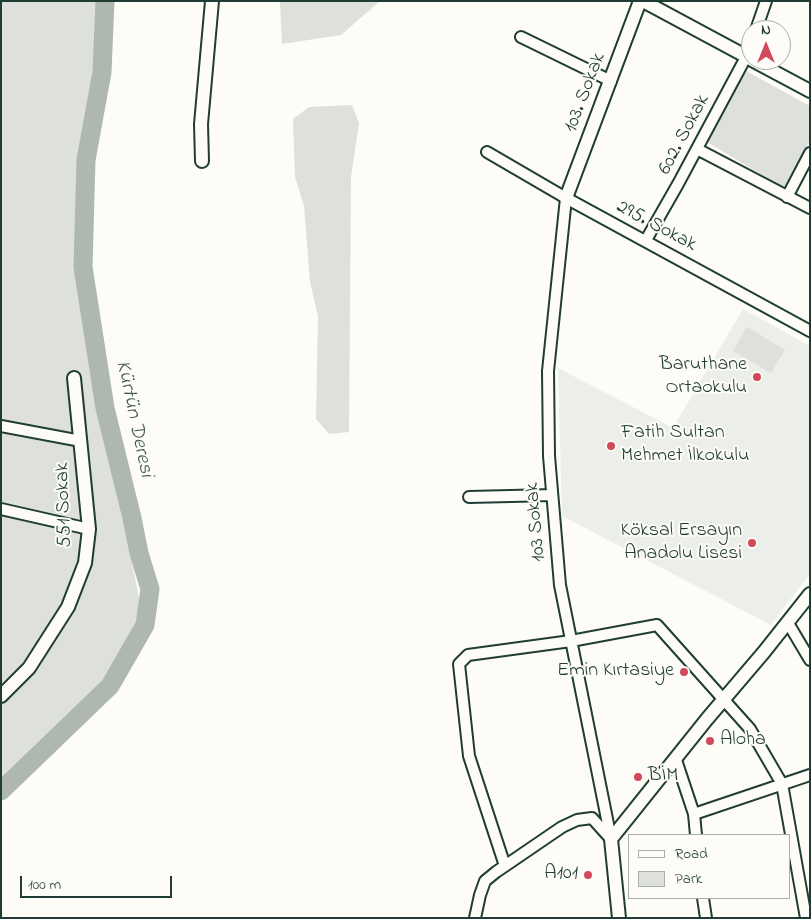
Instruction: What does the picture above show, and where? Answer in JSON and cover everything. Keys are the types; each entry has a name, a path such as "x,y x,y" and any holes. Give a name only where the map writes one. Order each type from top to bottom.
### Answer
{"street":[{"path":"202,162 201,124 212,1"},
{"path":"642,1 741,54"},
{"name":"103. Sokak","path":"566,198 642,1"},
{"path":"759,20 766,1"},
{"path":"521,38 611,81"},
{"name":"602. Sokak","path":"646,240 744,70"},
{"path":"771,70 810,91"},
{"path":"697,149 810,208"},
{"name":"295. Sokak","path":"487,152 566,198 810,331"},
{"path":"787,197 810,153"},
{"name":"103 Sokak","path":"566,198 548,371 549,456 560,585 611,839"},
{"name":"551 Sokak","path":"1,696 29,668 68,607 85,563 89,529 74,378"},
{"path":"1,426 81,441"},
{"path":"469,497 552,495"},
{"path":"1,509 89,529"},
{"path":"611,839 810,594"},
{"path":"788,623 810,660"},
{"path":"505,866 469,756 459,664 468,655 572,641 657,625 750,729 782,784 791,834"},
{"path":"676,760 694,814 696,834"},
{"path":"694,814 810,775"},
{"path":"475,918 480,894 485,882 496,872 562,827 577,820 592,818 611,839 619,918"},
{"path":"791,834 806,918"},
{"path":"703,899 706,918"}],"shaded area":[{"path":"743,309 810,346 810,574 771,625 562,516 558,368 673,428"}],"green space":[{"path":"1,1 105,2 86,160 83,267 91,354 143,619 110,686 1,781"},
{"path":"280,1 380,1 341,35 282,44"},
{"path":"746,71 810,106 810,140 788,184 782,187 707,142"},
{"path":"352,105 359,123 351,177 349,432 329,434 316,419 318,316 310,282 304,206 295,177 293,119 309,107"},
{"path":"747,327 785,350 771,373 733,351"}],"waterway":[{"name":"Kürtün Deresi","path":"1,791 110,686 145,625 150,589 139,553 105,408 83,267 86,160 102,72 105,1"}],"place":[{"name":"Baruthane Ortaokulu","path":"757,377"},
{"name":"Fatih Sultan Mehmet İlkokulu","path":"611,446"},
{"name":"Köksal Ersayın Anadolu Lisesi","path":"752,543"},
{"name":"Emin Kırtasiye","path":"684,672"},
{"name":"Aloha","path":"710,741"},
{"name":"BİM","path":"638,777"},
{"name":"A101","path":"588,875"}]}
